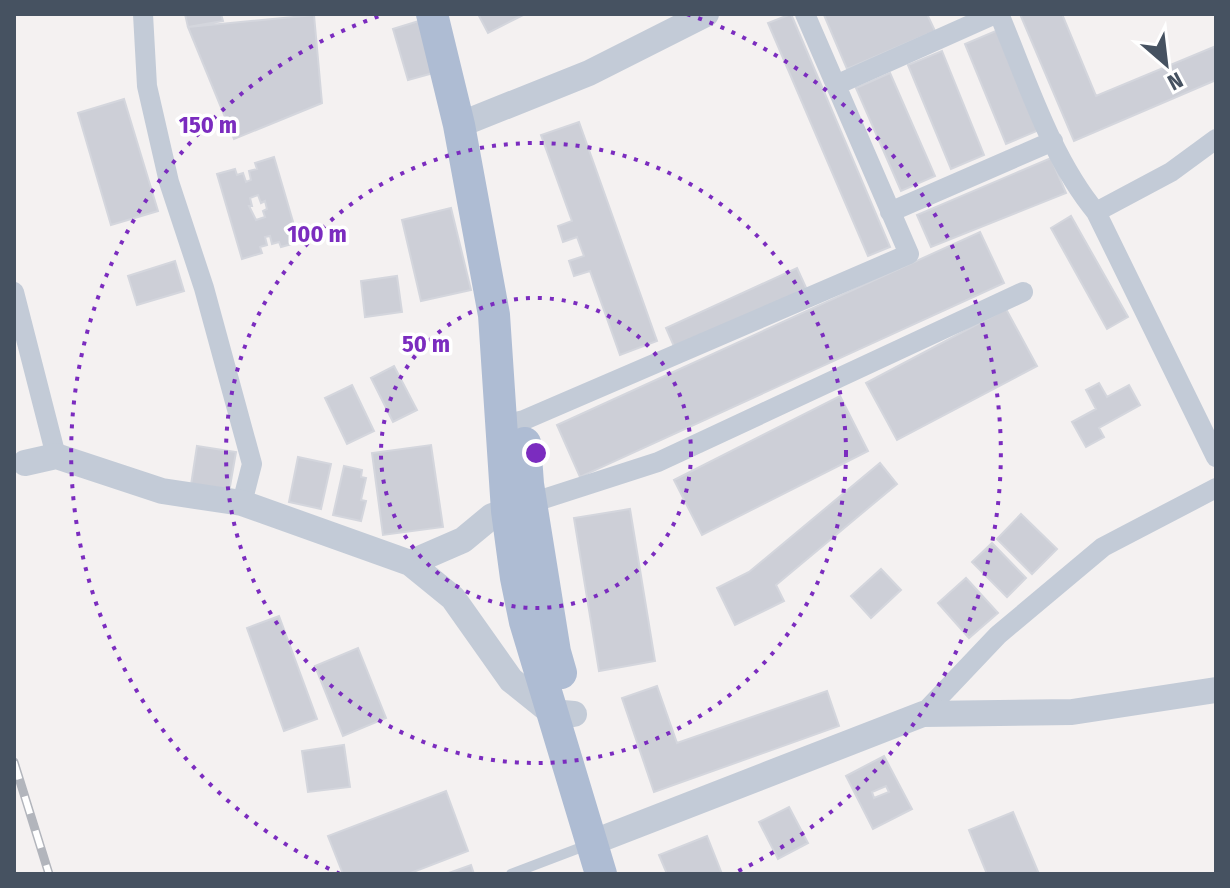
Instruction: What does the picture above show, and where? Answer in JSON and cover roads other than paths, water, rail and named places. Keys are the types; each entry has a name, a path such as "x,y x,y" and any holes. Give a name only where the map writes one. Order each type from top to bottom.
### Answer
{"main road":[{"path":"432,14 467,122 511,311 513,423 519,507 555,652 563,713 602,839 624,874"},
{"path":"452,14 467,122"},
{"path":"601,874 602,839"}],"street":[{"path":"143,14 147,86 169,182 204,288 252,464 242,503"},
{"path":"467,122 589,73 706,14"},
{"path":"513,423 909,254 805,14"},
{"path":"836,85 997,14 1053,141 1081,194 1096,212 1216,457"},
{"path":"1096,212 1171,172 1216,139"},
{"path":"890,212 1053,141"},
{"path":"14,292 56,456"},
{"path":"410,563 463,540 492,516 658,462 1023,292"},
{"path":"25,463 56,456 162,491 242,503 410,563 453,598 511,680 563,713"},
{"path":"923,714 998,635 1103,547 1216,488"},
{"path":"602,839 923,714 1072,712 1216,690"}],"lane":[{"path":"511,874 602,839"}],"railway":[{"path":"14,762 49,874"}]}
